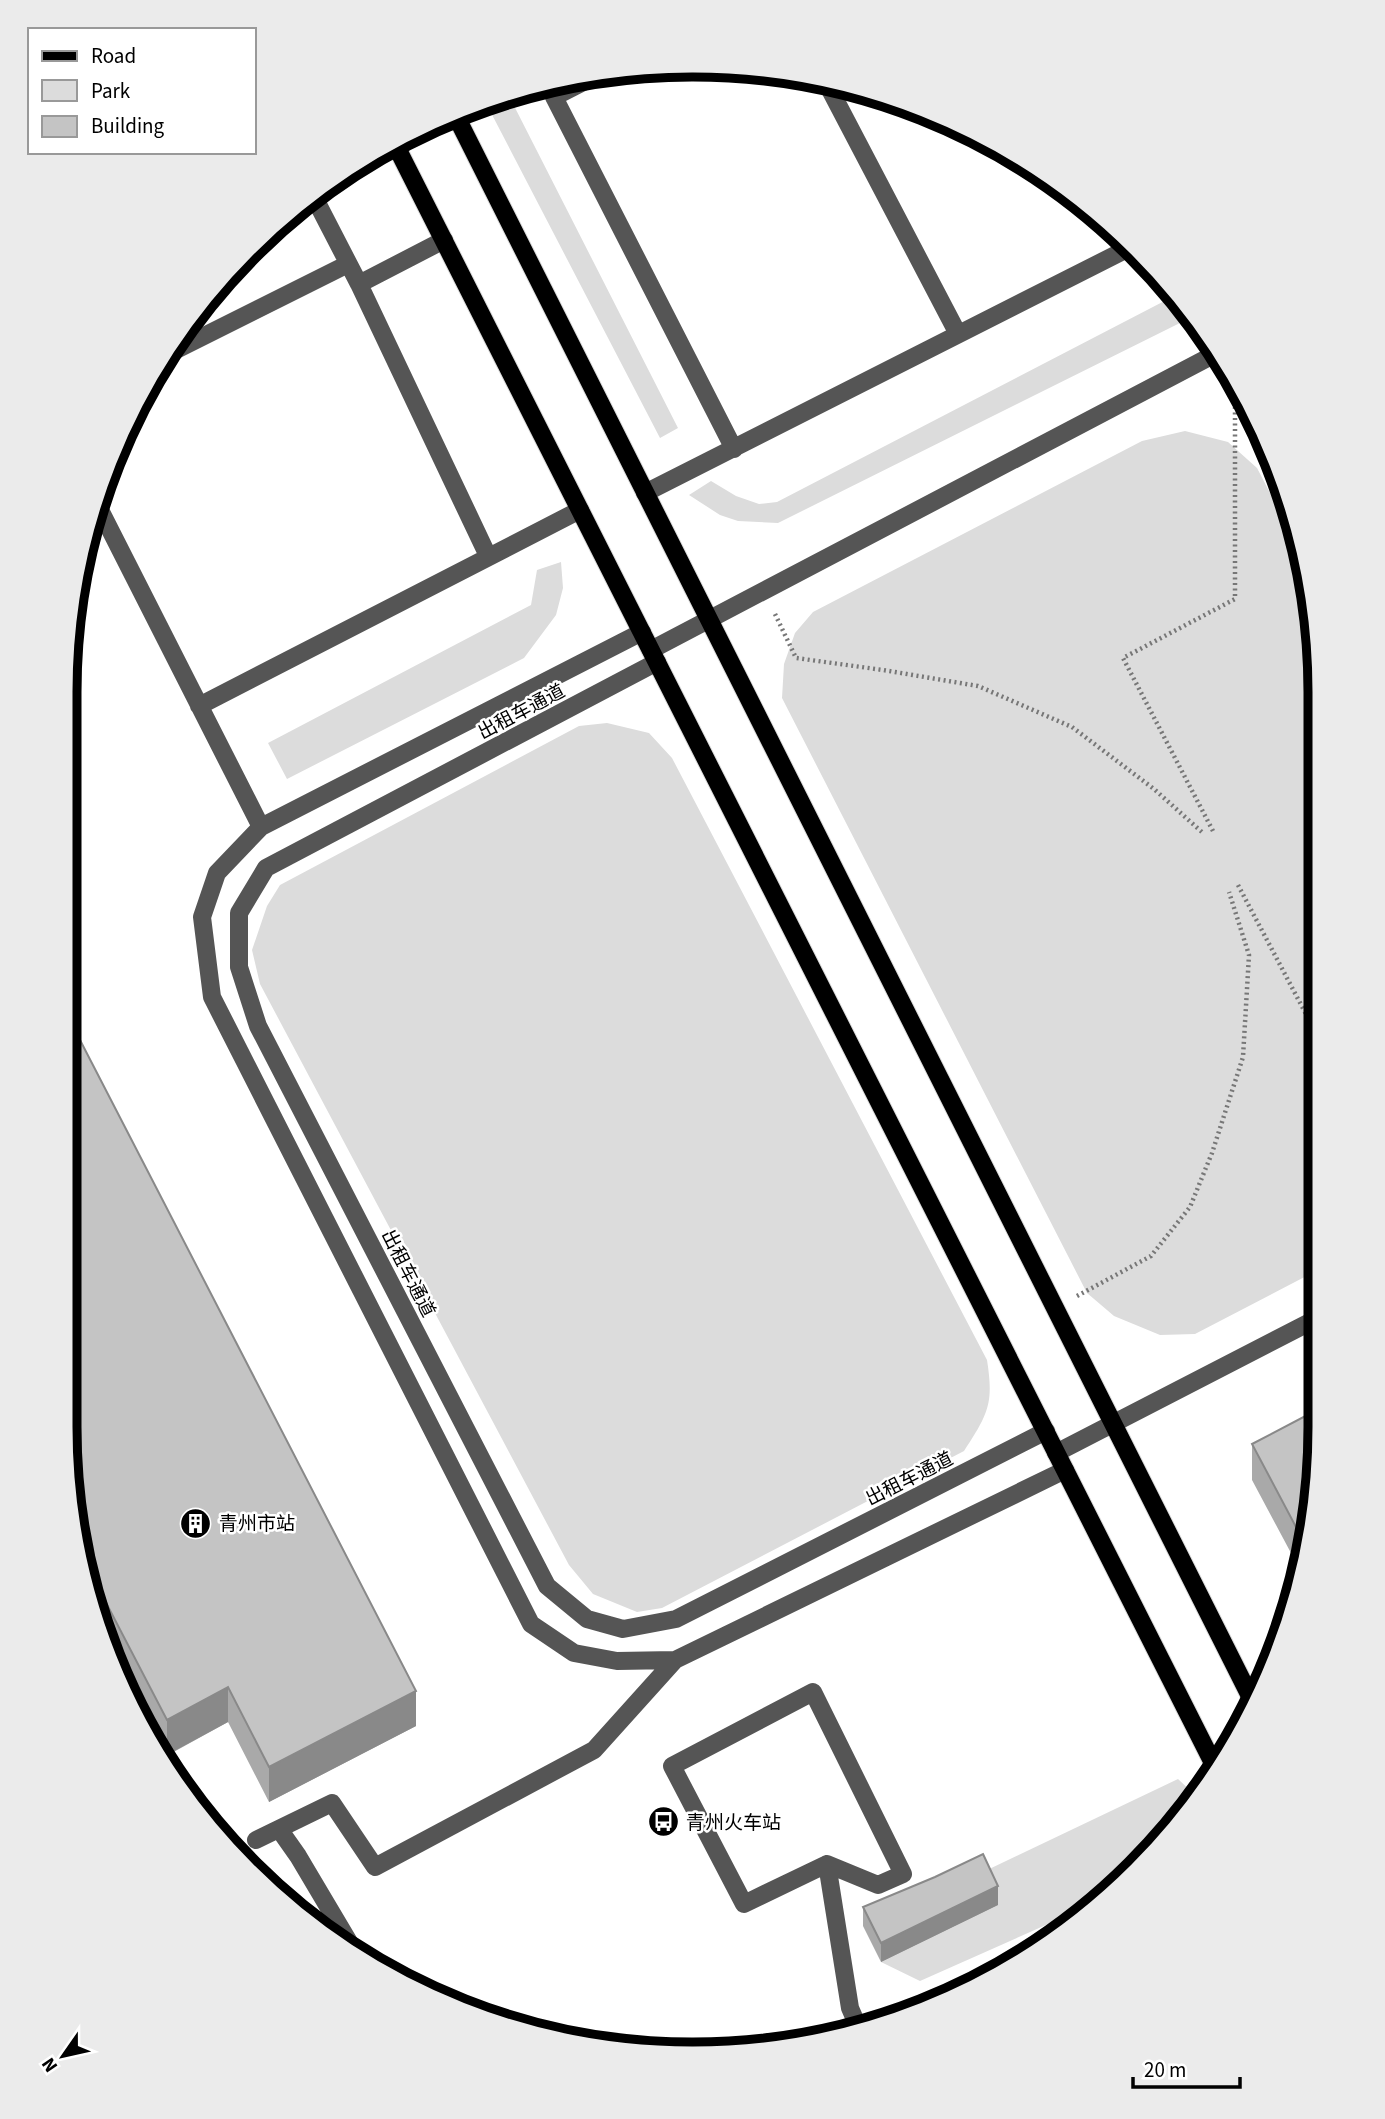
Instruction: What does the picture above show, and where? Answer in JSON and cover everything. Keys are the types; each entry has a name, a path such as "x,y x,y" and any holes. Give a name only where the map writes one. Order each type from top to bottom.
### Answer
{"main road":[{"path":"460,123 1248,1692"},
{"path":"399,151 1210,1758"}],"street":[{"path":"568,90 554,97 734,449"},
{"path":"832,93 958,334"},
{"path":"318,204 359,284 488,556"},
{"path":"359,284 444,240"},
{"path":"645,493 1122,252"},
{"path":"185,346 348,264"},
{"name":"出租车通道","path":"1046,1431 676,1619 623,1629 587,1619 547,1586 258,1026 239,967 239,913 266,868 654,656 709,619 1208,358"},
{"path":"200,706 580,510"},
{"path":"103,516 261,827"},
{"path":"642,632 261,827 217,873 202,917 212,997 531,1624 574,1653 617,1661 676,1660"},
{"path":"1056,1453 1308,1323"},
{"path":"256,1840 332,1803 375,1867 594,1750 676,1660 1065,1470"},
{"path":"814,1692 904,1874 878,1885 827,1864 744,1904 671,1766 814,1692"},
{"path":"279,1829 344,1933"},
{"path":"827,1864 850,2008 855,2020"}],"path":[{"path":"1213,831 1124,658 1235,599 1235,402"},
{"path":"764,591 796,659 883,670 978,687 1072,727 1154,789 1203,834"},
{"path":"1238,885 1308,1018"},
{"path":"1055,1307 1151,1256 1190,1207 1212,1153 1243,1057 1249,955 1229,892"}],"green space":[{"path":"513,104 678,428 660,438 490,112"},
{"path":"1166,300 1183,321 778,523 738,521 720,515 689,495 711,481 736,496 759,504 777,502"},
{"path":"1185,431 1228,442 1257,468 1281,514 1287,533 1303,612 1307,652 1308,1275 1195,1334 1160,1335 1114,1316 1087,1293 782,698 784,664 795,633 813,612 1142,441"},
{"path":"561,562 563,588 556,615 524,658 287,779 268,743 531,605 537,570"},
{"path":"607,723 649,733 672,758 987,1360 990,1388 984,1418 964,1451 662,1608 637,1612 593,1594 569,1565 260,984 252,950 267,906 280,885 579,726"},
{"path":"1178,1779 1189,1789 1128,1862 1064,1917 920,1981 881,1962 998,1905 983,1872"}],"building":[{"name":"青州市站","path":"80,1040 416,1691 269,1767 228,1687 167,1720 98,1586 82,1507 78,1467 77,1042"},
{"path":"1308,1415 1307,1467 1299,1532 1252,1444"},
{"path":"130,1676 164,1741 140,1699"},
{"path":"983,1854 998,1886 881,1943 863,1907"}],"place":[{"name":"青州市站","path":"196,1523"},
{"name":"青州火车站","path":"663,1822"}]}
